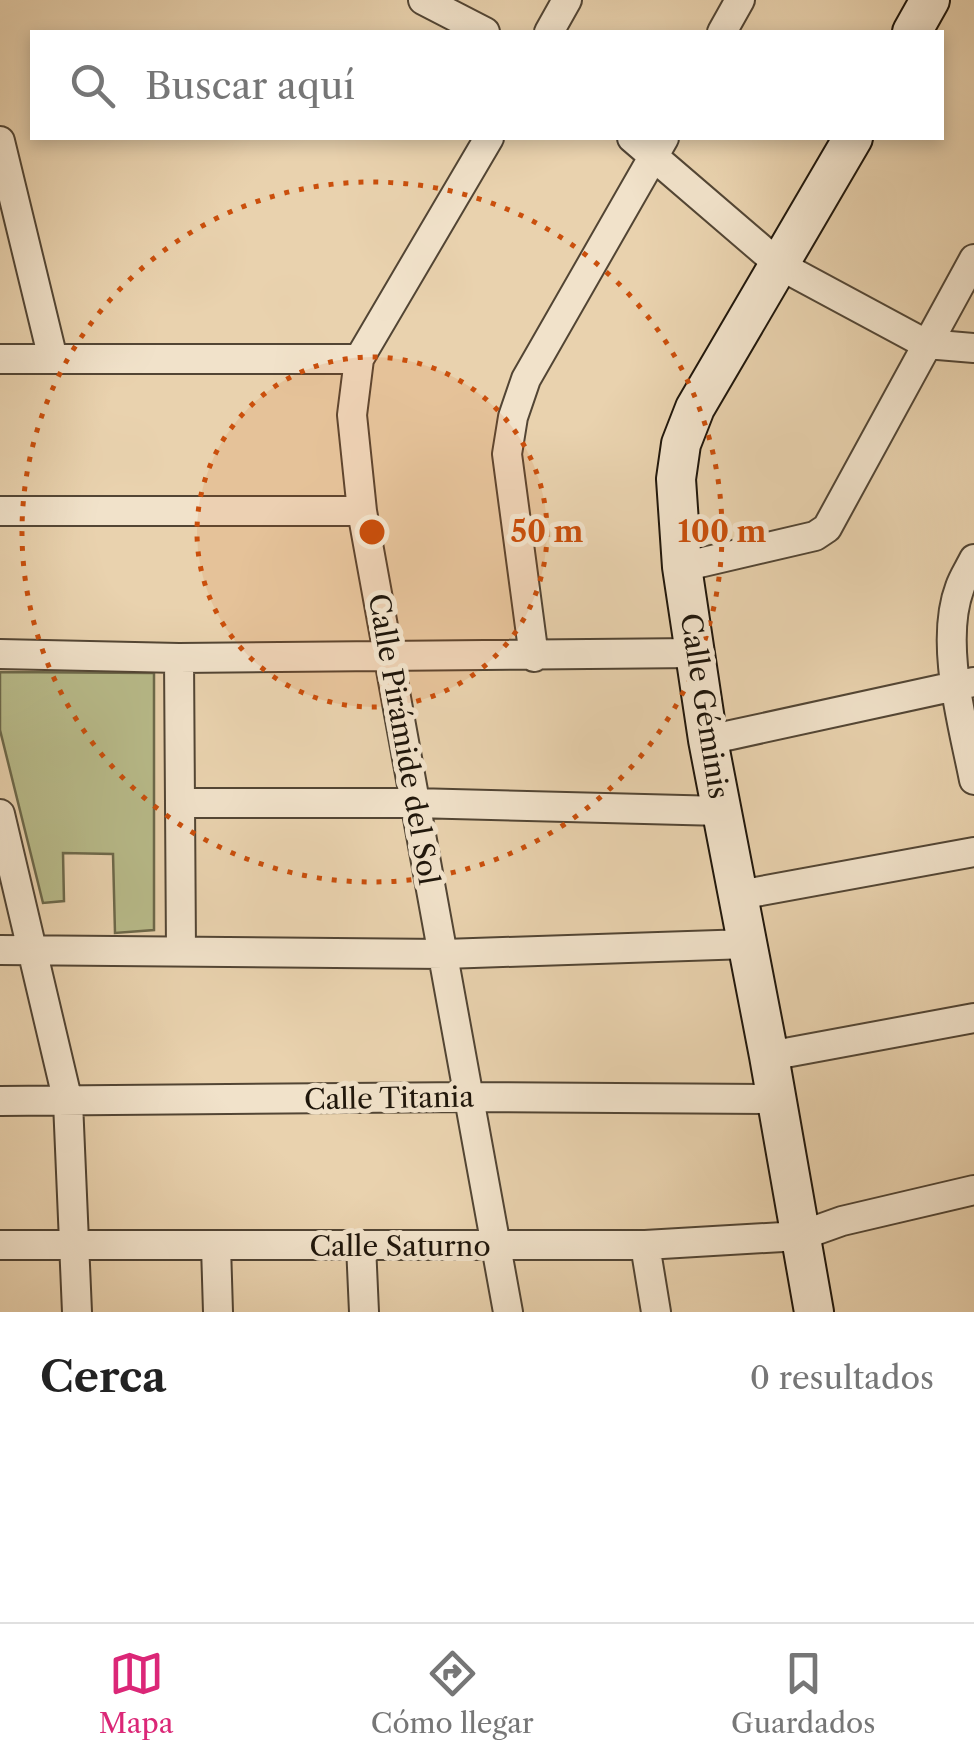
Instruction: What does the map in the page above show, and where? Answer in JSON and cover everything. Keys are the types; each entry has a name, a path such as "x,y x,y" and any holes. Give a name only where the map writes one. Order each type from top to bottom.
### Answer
{"street":[{"path":"423,0 481,30"},
{"path":"550,30 566,0"},
{"path":"723,30 740,0"},
{"path":"913,30 930,0"},
{"name":"Calle Pirámide del Sol","path":"488,140 359,358 352,416 362,512 508,1312"},
{"name":"Calle Géminis","path":"814,1312 708,740 682,567 676,479 681,444 695,408 852,140"},
{"path":"0,141 53,359"},
{"path":"534,657 508,454 512,417 526,379 659,146 781,266 926,344 974,348"},
{"path":"682,567 815,536 827,528 974,259"},
{"path":"0,359 359,358"},
{"path":"0,512 362,512"},
{"path":"974,560 959,589 952,622 965,684 974,780"},
{"path":"0,654 179,658 696,653"},
{"path":"179,658 180,950"},
{"path":"708,740 965,684"},
{"path":"180,803 414,802 722,811"},
{"path":"0,814 68,1102 77,1312"},
{"path":"739,896 974,852"},
{"path":"0,950 444,954 748,944"},
{"path":"769,1056 974,1018"},
{"name":"Calle Titania","path":"0,1101 470,1097 777,1100"},
{"name":"Calle Saturno","path":"0,1245 645,1245 800,1236 842,1221 974,1190"},
{"path":"361,1245 364,1312"},
{"path":"645,1245 656,1312"},
{"path":"216,1246 218,1312"}],"green space":[{"path":"0,672 154,673 154,930 115,933 113,854 63,853 64,901 43,903 0,730"}]}
